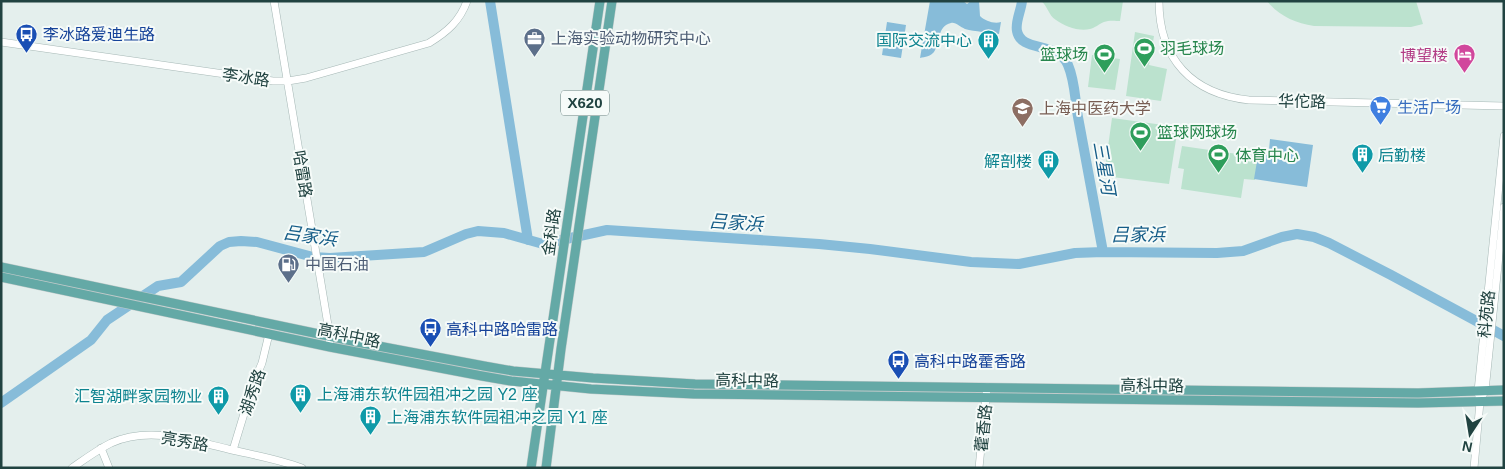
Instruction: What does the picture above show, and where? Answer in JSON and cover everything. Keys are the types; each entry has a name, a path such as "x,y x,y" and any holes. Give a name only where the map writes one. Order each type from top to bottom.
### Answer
{"main road":[{"name":"金科路","path":"532,468 600,1"},
{"name":"金科路","path":"546,468 612,1"},
{"name":"高科中路","path":"1,267 448,360 545,374 695,384 1418,393 1504,390"},
{"name":"高科中路","path":"1,277 454,372 557,386 694,394 1418,403 1504,402"}],"street":[{"name":"哈雷路","path":"274,1 330,347"},
{"name":"李冰路","path":"1,42 273,81 288,81 306,78 429,43 455,23 463,12 467,1"},
{"name":"华佗路","path":"1161,1 1167,37 1177,58 1196,78 1226,93 1249,96 1504,102"},
{"name":"华佗路","path":"1161,1 1160,18 1163,38 1175,61 1194,81 1204,88 1225,96 1249,100 1504,106"},
{"name":"科苑路","path":"1492,292 1504,136"},
{"name":"科苑路","path":"1474,468 1492,292 1504,207"},
{"name":"湖秀路","path":"233,450 270,334"},
{"name":"藿香路","path":"979,468 987,388"},
{"name":"亮秀路","path":"72,468 113,442 146,435 158,435 176,437 233,450 302,468"},
{"path":"101,448 108,468"}],"green space":[{"path":"1041,1 1123,1 1120,21 1106,21 1092,28 1081,30 1067,26 1053,18"},
{"path":"1267,1 1416,1 1423,24 1411,27 1314,26 1288,18"},
{"name":"羽毛球场","path":"1135,32 1154,36 1149,65 1167,69 1161,101 1126,96"},
{"name":"篮球场","path":"1092,55 1120,59 1115,90 1088,87"},
{"name":"篮球网球场","path":"1112,118 1178,127 1169,184 1104,176"},
{"name":"体育中心","path":"1182,146 1258,157 1255,180 1244,179 1241,198 1181,189 1184,169 1178,168"}],"water":[{"path":"930,1 963,1 967,4 971,1 979,1 980,16 990,22 1001,22 999,34 969,30 951,23 946,25 941,31 934,52 920,58"},
{"path":"887,22 906,25 901,58 882,55"},
{"path":"1270,139 1313,145 1307,187 1254,179 1259,149 1269,150"}],"waterway":[{"path":"490,1 528,240"},
{"name":"三星河","path":"1022,1 1017,24 1020,38 1032,45 1049,49 1056,53 1063,58 1070,71 1103,252"},
{"name":"吕家浜","path":"1,403 91,340 107,320 158,286 181,282 220,246 229,242 241,241 257,242 313,257 330,258 424,252 466,234 478,231 504,233 543,244 607,230 819,244 971,262 1019,264 1075,253 1217,253 1243,251 1282,237 1297,234 1314,237 1329,243 1504,336"}],"place":[{"name":"李冰路爱迪生路","path":"27,53"},
{"name":"上海实验动物研究中心","path":"535,57"},
{"name":"国际交流中心","path":"988,59"},
{"name":"羽毛球场","path":"1144,67"},
{"name":"篮球场","path":"1104,73"},
{"name":"博望楼","path":"1464,74"},
{"name":"生活广场","path":"1381,126"},
{"name":"上海中医药大学","path":"1023,127"},
{"name":"篮球网球场","path":"1141,151"},
{"name":"体育中心","path":"1219,174"},
{"name":"后勤楼","path":"1362,174"},
{"name":"解剖楼","path":"1048,180"},
{"name":"中国石油","path":"289,283"},
{"name":"高科中路哈雷路","path":"430,348"},
{"name":"高科中路藿香路","path":"898,380"},
{"name":"上海浦东软件园祖冲之园 Y2 座","path":"301,413"},
{"name":"汇智湖畔家园物业","path":"218,415"},
{"name":"上海浦东软件园祖冲之园 Y1 座","path":"371,436"}]}
